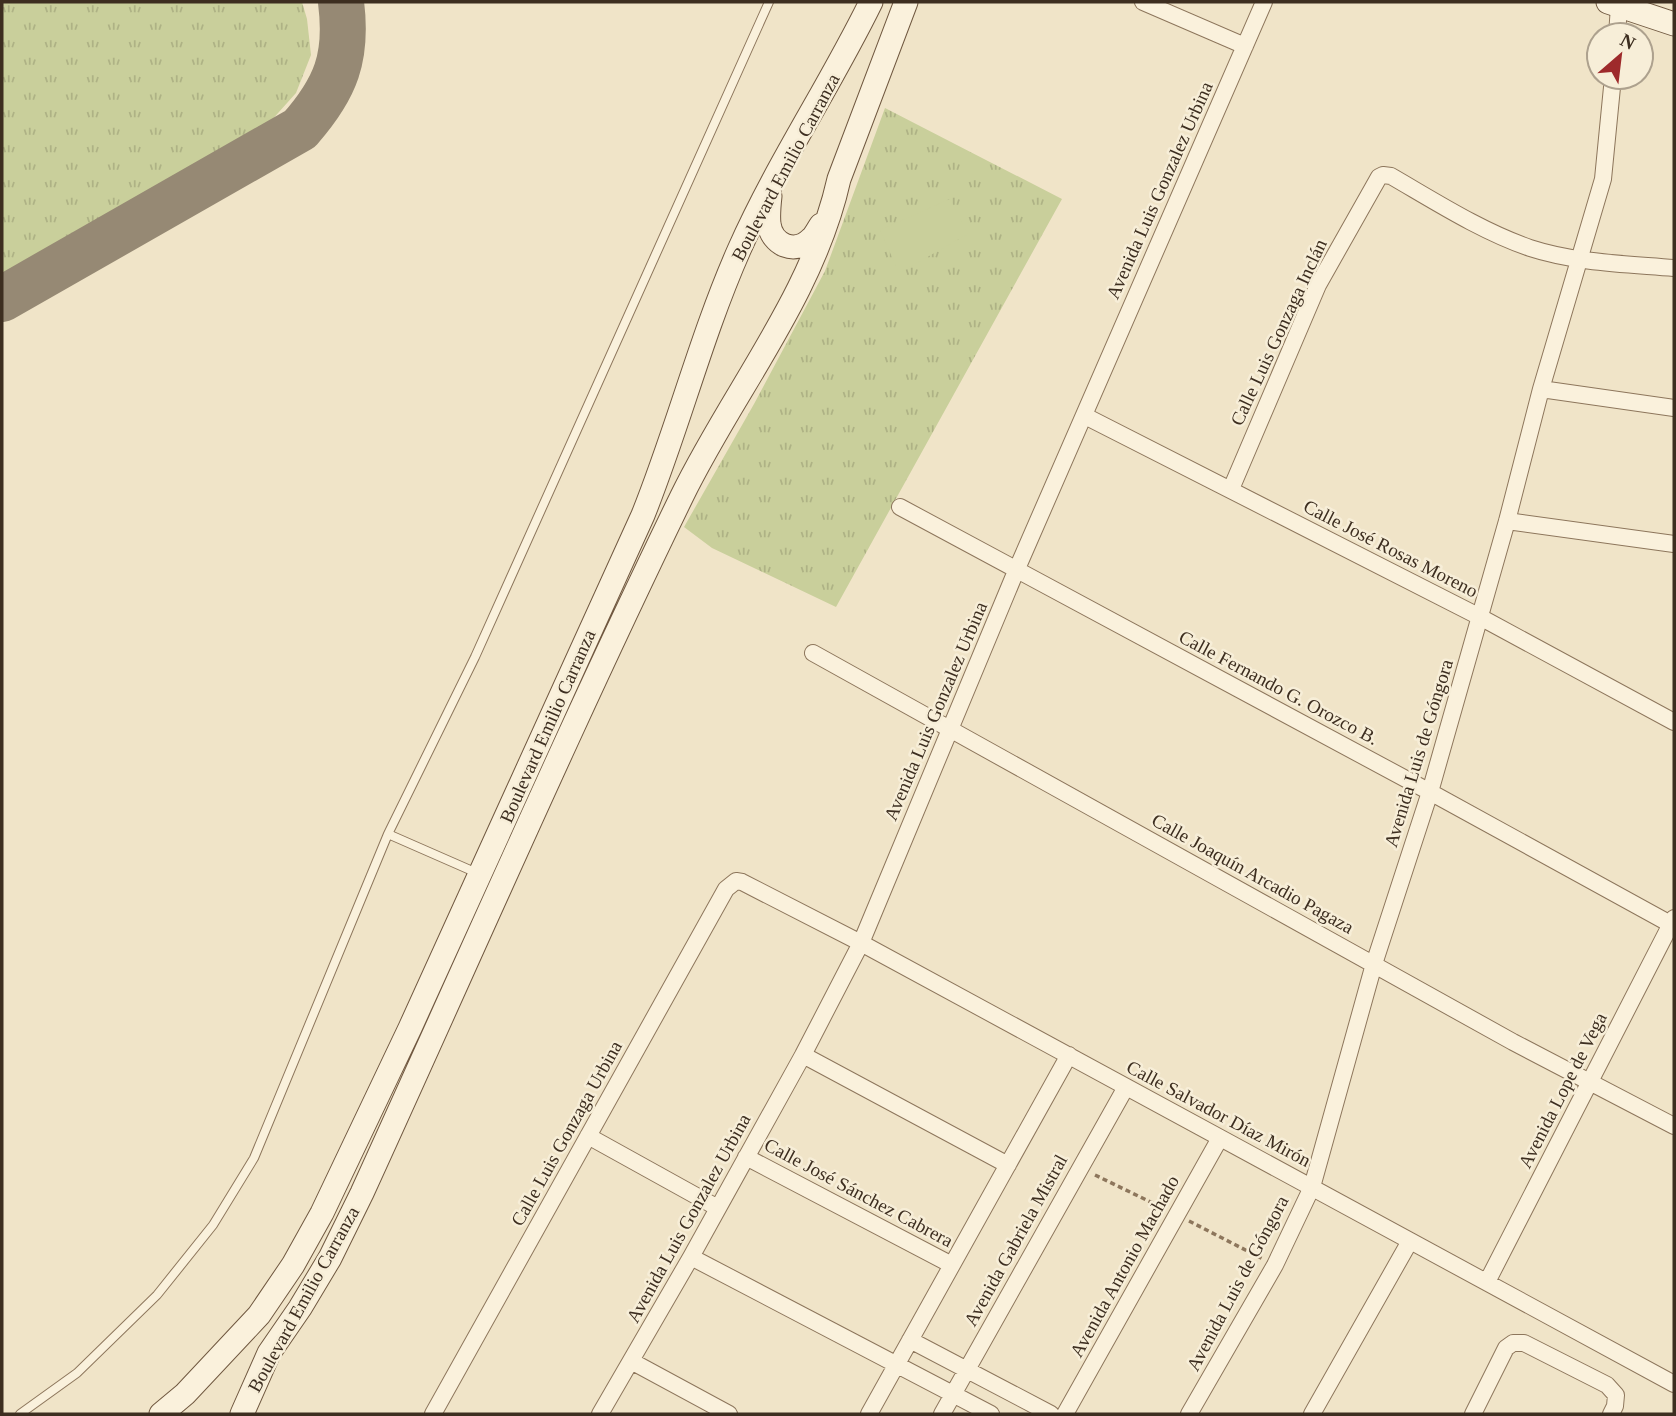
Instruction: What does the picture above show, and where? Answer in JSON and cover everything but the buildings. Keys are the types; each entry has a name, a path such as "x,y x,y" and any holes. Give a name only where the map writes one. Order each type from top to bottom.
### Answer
{"street":[{"name":"Boulevard Emilio Carranza","path":"161,1414 185,1394 260,1315 293,1265 322,1213 480,875 643,515 739,250 871,2"},
{"name":"Boulevard Emilio Carranza","path":"242,1414 269,1353 324,1268 362,1194 624,616 698,463 766,348 798,287 832,208 839,179 906,2"},
{"path":"1143,2 1245,46"},
{"name":"Avenida Luis Gonzalez Urbina","path":"600,1414 803,1055 861,943 1016,571 1264,2"},
{"path":"1614,4 1674,24"},
{"name":"Avenida Luis de Góngora","path":"1189,1414 1275,1265 1312,1187 1374,964 1430,792 1507,521 1541,388 1603,179 1612,91"},
{"name":"Calle Luis Gonzaga Inclán","path":"1231,489 1318,285 1379,177 1383,175 1391,176 1465,218 1530,248 1578,260 1674,268"},
{"path":"770,189 769,225 779,243 790,248 811,240 832,208"},
{"path":"1541,388 1674,408"},
{"name":"Calle José Rosas Moreno","path":"1085,416 1673,718"},
{"name":"Calle Fernando G. Orozco B.","path":"900,507 1673,923"},
{"path":"1507,521 1674,544"},
{"name":"Calle Joaquín Arcadio Pagaza","path":"813,653 1374,964 1674,1126"},
{"name":"Calle Luis Gonzaga Urbina","path":"433,1414 726,889 736,881 742,882"},
{"name":"Calle Salvador Díaz Mirón","path":"742,882 1069,1055 1674,1384"},
{"name":"Avenida Lope de Vega","path":"1487,1282 1673,923"},
{"path":"803,1055 1008,1165"},
{"path":"869,1414 1069,1055"},
{"name":"Avenida Gabriela Mistral","path":"942,1414 1126,1087"},
{"path":"588,1136 718,1208"},
{"name":"Avenida Antonio Machado","path":"1065,1414 1220,1138"},
{"name":"Calle José Sánchez Cabrera","path":"746,1157 952,1265"},
{"path":"1312,1414 1410,1241"},
{"path":"691,1257 991,1414"},
{"path":"910,1340 1051,1414"},
{"path":"1473,1414 1506,1348 1513,1342 1524,1343 1607,1385 1616,1395 1611,1414"},
{"path":"631,1361 729,1414"}],"lane":[{"path":"20,1414 77,1373 157,1295 213,1225 259,1146 388,834 486,632 769,2"},
{"path":"388,834 502,885"}],"green space":[{"path":"2,2 302,2 311,55 296,93 270,122 176,185 2,281"},
{"path":"885,108 1062,199 836,607 712,548 684,527 825,271"},
{"path":"950,199 968,234 899,273 880,230"}],"taxiway":[{"path":"2,299 300,129 323,100 337,71 343,39 341,2"}]}
